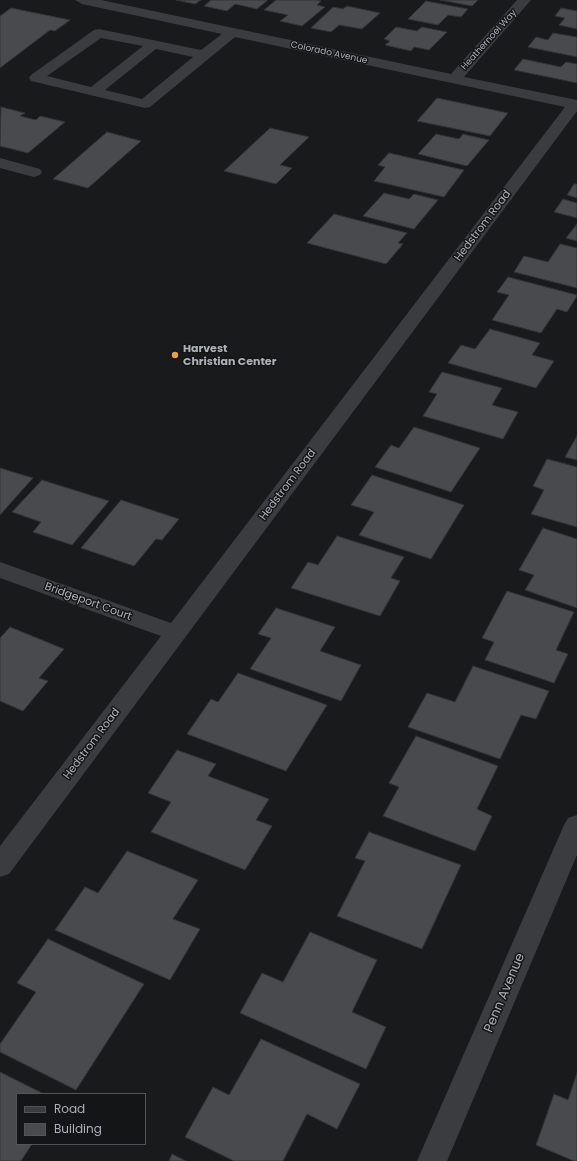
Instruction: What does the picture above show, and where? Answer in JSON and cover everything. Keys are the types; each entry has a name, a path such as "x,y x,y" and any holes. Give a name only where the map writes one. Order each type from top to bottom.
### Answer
{"street":[{"name":"Colorado Avenue","path":"82,0 576,104"},
{"name":"Heathernoel Way","path":"454,79 524,0"},
{"path":"204,55 99,33 36,78 145,104 232,32"},
{"path":"94,92 154,44"},
{"name":"Hedstrom Road","path":"0,866 576,104"},
{"path":"0,164 34,172"},
{"name":"Bridgeport Court","path":"0,570 176,633"},
{"name":"Penn Avenue","path":"432,1161 577,825"}],"building":[{"path":"176,0 201,0 195,4"},
{"path":"211,0 268,0 257,9 235,4 227,11 204,6"},
{"path":"276,0 316,0 321,1 317,5 325,7 302,26 280,21 288,15 264,10"},
{"path":"440,0 478,0 472,6"},
{"path":"426,1 468,9 461,17 448,15 438,25 408,19"},
{"path":"347,6 380,13 362,29 339,25 331,32 311,28 333,7 343,9"},
{"path":"11,8 70,20 55,31 50,30 0,68 0,16"},
{"path":"561,8 577,11 577,29 559,25 565,18 555,16"},
{"path":"396,27 417,31 422,27 447,32 429,50 414,47 411,51 385,45 390,41 384,39"},
{"path":"553,33 577,37 577,57 528,47 536,37 548,40"},
{"path":"523,59 561,67 566,62 577,64 577,83 514,70"},
{"path":"437,98 508,113 490,136 417,121"},
{"path":"1,107 25,113 20,116 36,120 40,116 65,122 28,153 0,146"},
{"path":"270,128 309,137 280,165 292,168 276,184 224,171"},
{"path":"107,132 141,141 88,188 53,179"},
{"path":"436,134 459,139 463,134 489,140 467,166 418,154"},
{"path":"389,153 464,170 444,197 374,181 385,167 378,165"},
{"path":"574,184 577,184 577,198 567,195"},
{"path":"384,193 409,199 414,194 438,200 414,229 363,216"},
{"path":"563,199 577,203 577,218 554,212"},
{"path":"334,214 407,233 398,243 403,244 386,264 307,243"},
{"path":"577,224 577,241 566,238"},
{"path":"560,244 577,248 577,288 514,272 524,256 548,262"},
{"path":"508,277 577,296 567,312 557,309 541,333 492,320 509,295 497,292"},
{"path":"490,329 540,343 532,355 554,361 536,388 448,363 461,345 475,349"},
{"path":"442,372 502,388 492,405 518,412 503,439 423,416 437,394 429,392"},
{"path":"414,427 480,448 451,492 375,467 391,445 399,448"},
{"path":"577,436 577,460 565,457"},
{"path":"547,459 577,467 577,527 531,514 544,490 533,486"},
{"path":"0,468 33,478 0,515"},
{"path":"372,475 464,505 431,559 359,535 374,512 351,505"},
{"path":"42,480 109,501 72,545 33,532 41,522 12,512"},
{"path":"121,500 179,519 162,540 156,539 134,566 81,548"},
{"path":"543,528 577,539 577,608 525,590 534,575 519,570"},
{"path":"337,536 404,557 391,578 400,581 380,616 291,588 308,562 318,565"},
{"path":"507,591 574,612 556,650 568,654 554,683 485,660 494,642 482,638"},
{"path":"276,608 335,627 320,651 361,665 341,701 250,669 271,638 258,634"},
{"path":"10,627 64,649 39,678 48,681 23,711 0,701 0,638"},
{"path":"473,666 549,691 536,719 521,715 500,759 408,727 427,693 455,702"},
{"path":"238,673 327,705 286,771 187,734 211,699 218,702"},
{"path":"416,736 498,766 477,809 492,816 475,851 383,816 399,787 389,783"},
{"path":"177,750 216,764 208,776 269,799 256,820 272,826 245,870 151,832 171,802 148,793"},
{"path":"369,832 461,865 422,949 337,916 365,861 355,858"},
{"path":"127,851 198,880 173,919 200,929 170,980 55,930 85,887 98,893"},
{"path":"310,932 377,960 352,1012 386,1027 366,1069 240,1013 262,973 283,982"},
{"path":"48,939 144,984 76,1090 0,1052 0,1044 36,992 17,983"},
{"path":"261,1039 360,1084 337,1129 307,1114 283,1161 234,1161 185,1137 213,1087 229,1095"},
{"path":"0,1072 42,1093 16,1093 16,1145 31,1145 21,1161 0,1161"},
{"path":"577,1073 577,1161 574,1161 536,1145 554,1094 568,1100"},
{"path":"172,1154 186,1161 169,1161"}],"place":[{"name":"Harvest Christian Center","path":"175,355"}]}
